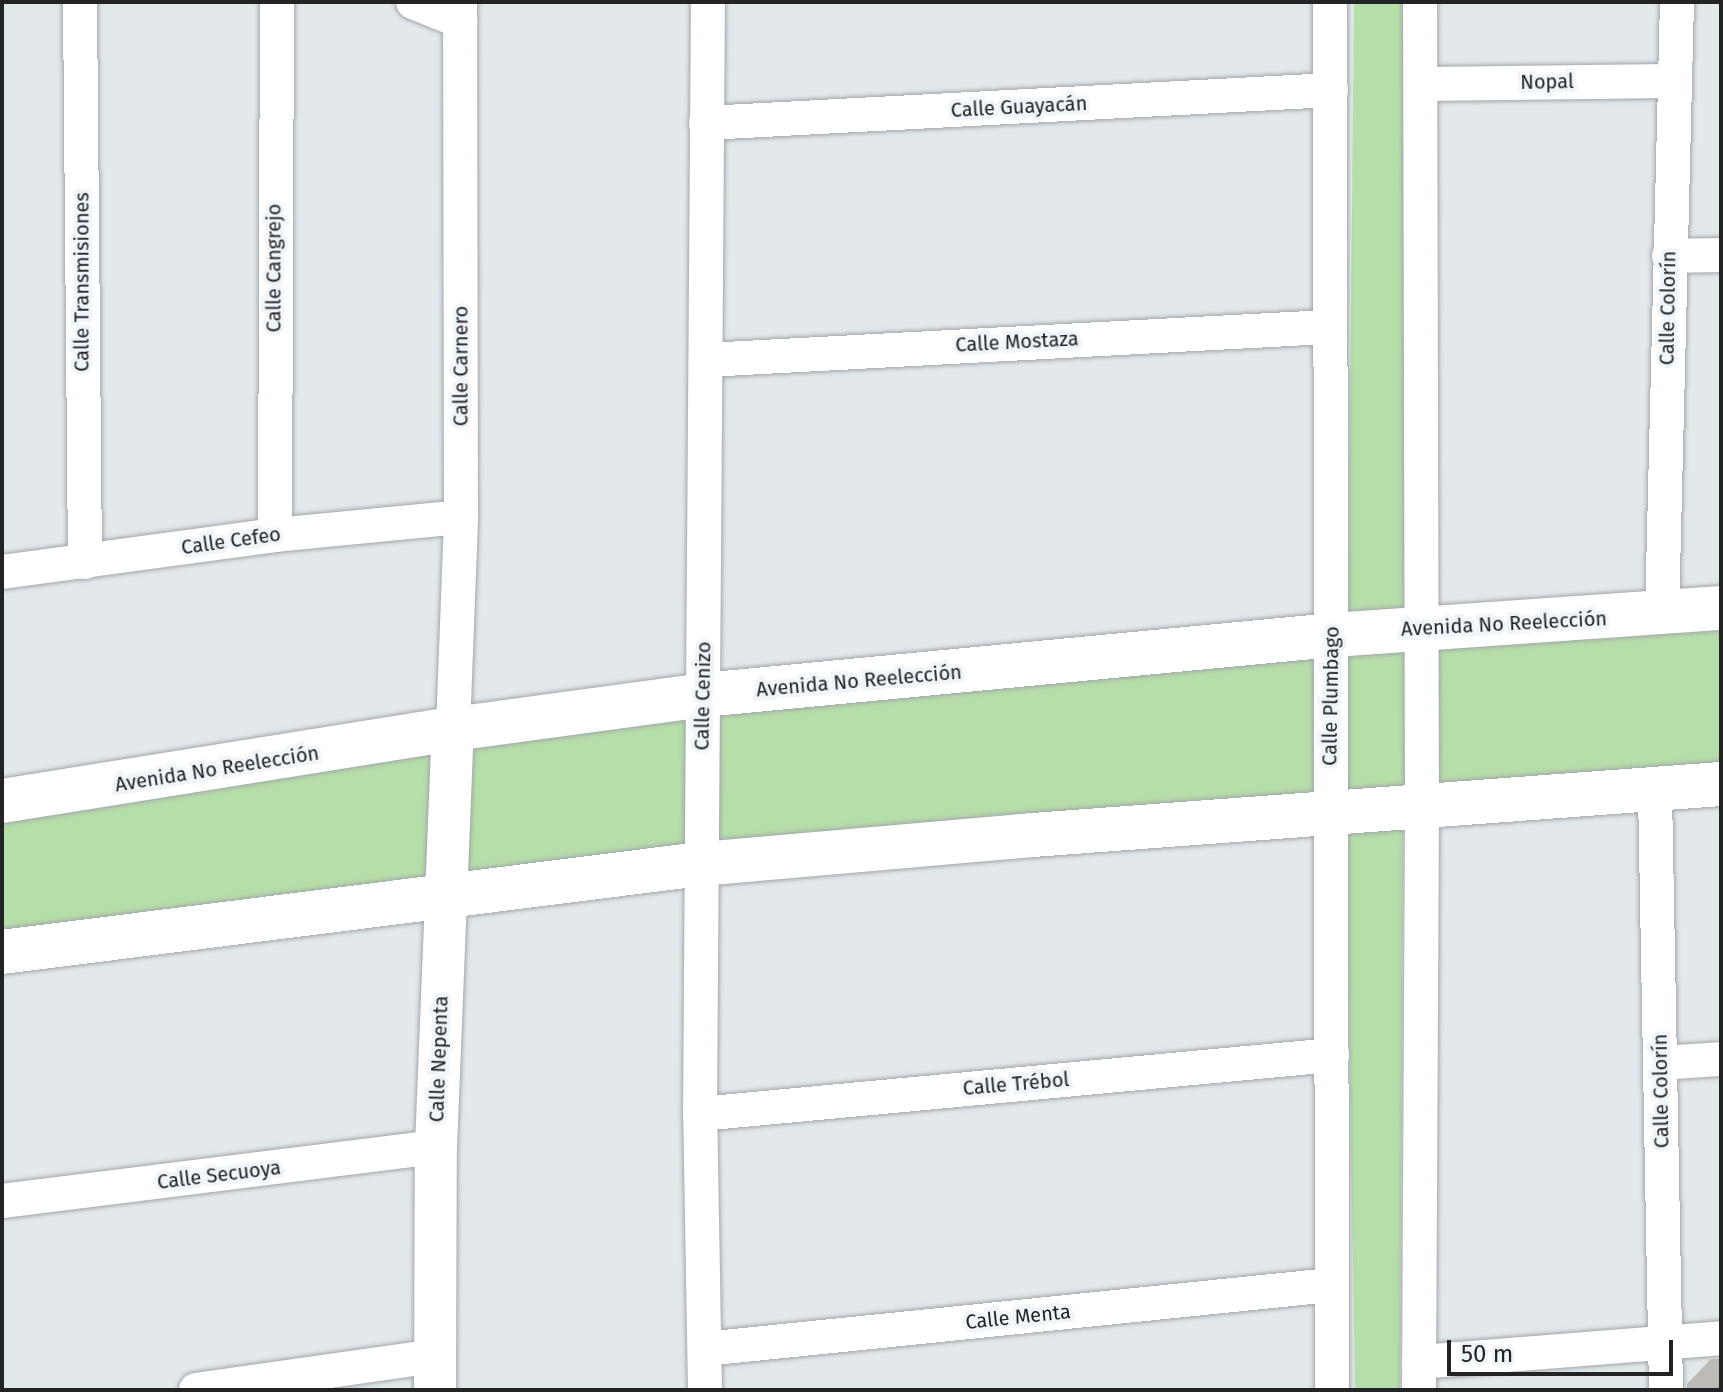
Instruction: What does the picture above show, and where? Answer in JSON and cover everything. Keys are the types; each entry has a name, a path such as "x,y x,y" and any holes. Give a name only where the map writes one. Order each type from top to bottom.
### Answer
{"main road":[{"name":"Avenida No Reelección","path":"2,801 453,729 703,695 1333,635 1721,608"},
{"path":"2,952 701,864 1033,835 1330,816 1721,784"}],"street":[{"name":"Calle Transmisiones","path":"80,2 85,562"},
{"name":"Calle Cangrejo","path":"275,535 277,2"},
{"path":"413,2 460,12"},
{"name":"Calle Cenizo","path":"705,1390 700,1114 708,2"},
{"name":"Calle Plumbago","path":"1330,2 1328,327 1333,635 1330,816 1332,1390"},
{"path":"1420,2 1422,808 1419,1376 1667,1341 1721,1338"},
{"name":"Calle Colorín","path":"1662,614 1677,2"},
{"name":"Calle Carnero","path":"453,729 461,517 460,12"},
{"name":"Nopal","path":"1421,84 1674,81"},
{"name":"Calle Guayacán","path":"706,123 1331,90"},
{"path":"1669,256 1721,255"},
{"name":"Calle Mostaza","path":"706,360 1328,327"},
{"name":"Calle Cefeo","path":"2,572 275,535 461,517"},
{"name":"Calle Nepenta","path":"435,1373 436,1147 453,729"},
{"name":"Calle Colorín","path":"1655,791 1666,1390"},
{"name":"Calle Trébol","path":"700,1114 1332,1055"},
{"path":"1661,1063 1721,1059"},
{"name":"Calle Secuoya","path":"2,1201 436,1147"},
{"name":"Calle Menta","path":"705,1349 1331,1285"},
{"path":"196,1390 435,1373"}],"green space":[{"path":"1354,2 1403,2 1406,616 1348,619"},
{"path":"1721,608 1721,784 2,954 2,797 384,742"},
{"path":"1403,825 1400,1390 1355,1390 1346,832"}],"building":[{"path":"1711,1359 1721,1359 1721,1390 1687,1390 1687,1384"}]}
